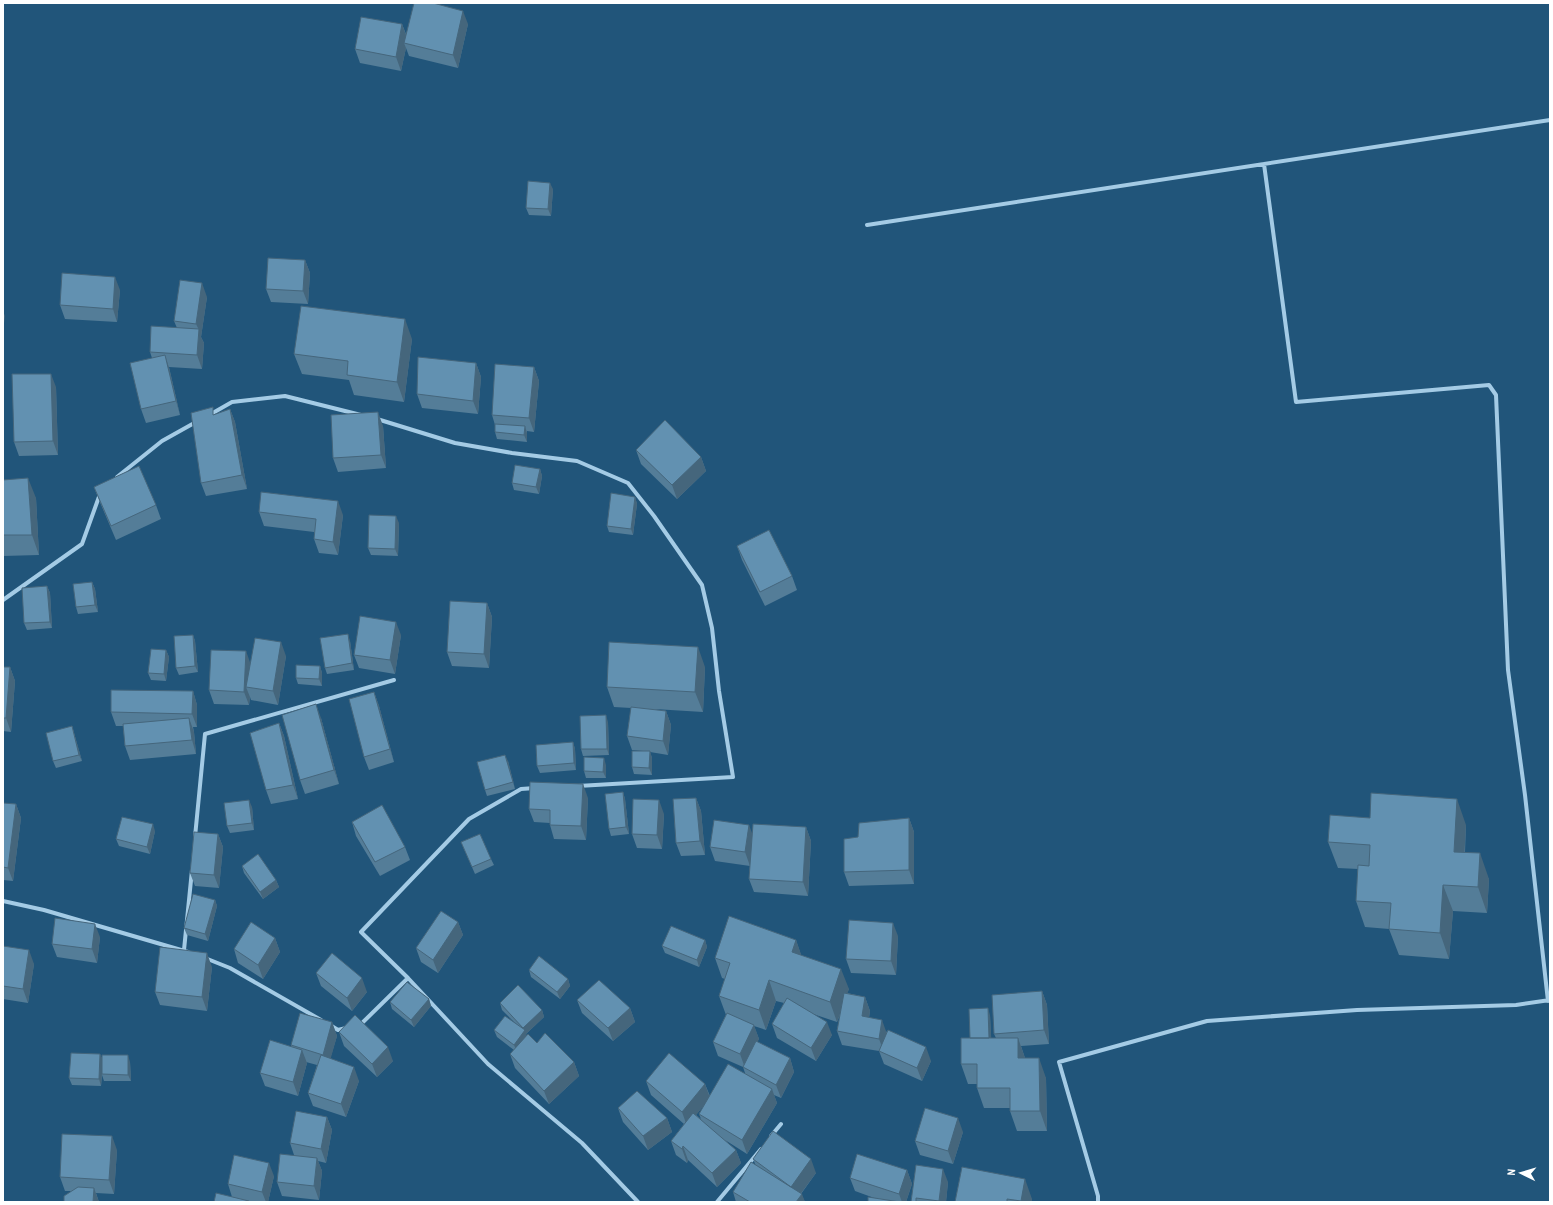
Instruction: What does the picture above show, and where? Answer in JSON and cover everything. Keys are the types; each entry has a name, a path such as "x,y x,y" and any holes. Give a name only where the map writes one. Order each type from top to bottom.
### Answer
{"street":[{"path":"867,225 1550,120"},
{"path":"1098,1202 1098,1196 1059,1062 1207,1021 1357,1010 1516,1005 1549,1000 1508,670 1496,395 1489,385 1296,402 1264,164"},
{"path":"207,416 232,402 285,396 366,416"},
{"path":"373,418 455,443 512,453 577,461 628,483 654,516 702,585 712,628 733,777 576,786"},
{"path":"114,480 162,441 200,420"},
{"path":"3,600 82,544 101,489"},
{"path":"194,842 205,734 394,680"},
{"path":"536,788 521,789 469,819 361,932 408,978 488,1064 582,1143 638,1202"},
{"path":"184,950 192,865"},
{"path":"3,901 44,910 190,953"},
{"path":"197,955 230,968 338,1030 359,1026 408,978"},
{"path":"717,1202 781,1124"}],"building":[{"path":"414,3 433,3 463,11 453,55 404,43"},
{"path":"361,17 402,24 396,57 355,49"},
{"path":"528,181 550,183 548,209 526,208"},
{"path":"268,258 305,260 303,291 266,289"},
{"path":"62,273 115,277 113,309 60,305"},
{"path":"180,280 202,283 196,324 174,321"},
{"path":"301,306 405,319 397,382 347,375 348,361 294,354"},
{"path":"151,326 199,329 197,355 150,352"},
{"path":"165,355 176,401 141,409 130,363"},
{"path":"418,357 476,363 473,401 417,394"},
{"path":"495,364 534,367 529,418 492,415"},
{"path":"12,374 51,374 53,441 14,442"},
{"path":"213,407 213,415 230,409 242,475 201,483 191,413"},
{"path":"378,412 381,455 333,458 331,415"},
{"path":"665,420 701,457 672,485 636,450"},
{"path":"495,424 525,426 524,435 495,432"},
{"path":"515,465 540,469 536,487 512,483"},
{"path":"139,466 156,505 111,526 94,487"},
{"path":"28,478 32,535 3,535 3,480"},
{"path":"261,492 338,501 333,542 314,539 316,519 259,512"},
{"path":"611,493 635,497 631,529 607,526"},
{"path":"369,515 396,516 395,549 368,548"},
{"path":"769,530 792,576 760,592 737,546"},
{"path":"92,582 95,605 76,607 73,584"},
{"path":"47,586 50,622 24,623 22,588"},
{"path":"450,601 487,603 484,654 447,652"},
{"path":"360,616 396,622 390,660 354,655"},
{"path":"348,634 352,663 325,668 320,638"},
{"path":"193,635 195,666 176,668 174,636"},
{"path":"255,638 281,642 273,691 246,687"},
{"path":"609,642 698,647 695,692 607,687"},
{"path":"151,649 166,650 164,674 148,673"},
{"path":"211,650 246,651 244,692 209,690"},
{"path":"296,665 320,666 319,679 296,678"},
{"path":"3,667 10,667 6,718 3,718"},
{"path":"111,690 193,691 192,714 111,712"},
{"path":"374,692 390,749 364,757 349,699"},
{"path":"316,704 334,770 300,780 282,715"},
{"path":"631,707 666,711 663,741 627,736"},
{"path":"606,715 607,749 581,749 580,716"},
{"path":"189,718 192,740 125,746 123,724"},
{"path":"279,723 293,785 266,790 250,733"},
{"path":"72,726 79,755 53,761 46,733"},
{"path":"573,742 574,763 537,766 536,745"},
{"path":"632,751 650,751 649,768 632,767"},
{"path":"505,755 513,782 485,790 477,762"},
{"path":"584,757 604,758 603,772 584,771"},
{"path":"530,782 583,784 581,826 550,825 550,810 529,809"},
{"path":"623,792 626,827 609,829 605,794"},
{"path":"1371,793 1457,799 1454,852 1480,853 1478,887 1443,885 1440,933 1389,929 1391,903 1356,901 1358,865 1369,866 1370,845 1328,842 1330,815 1370,818"},
{"path":"696,798 700,841 676,843 673,799"},
{"path":"633,799 659,800 657,835 632,834"},
{"path":"249,800 252,823 227,826 224,803"},
{"path":"3,803 16,804 8,868 3,867"},
{"path":"382,805 405,847 375,862 352,822"},
{"path":"122,817 153,824 147,847 116,839"},
{"path":"909,818 909,870 844,872 844,839 858,837 859,823"},
{"path":"714,820 749,825 745,852 710,847"},
{"path":"753,824 806,827 803,882 749,879"},
{"path":"194,832 218,834 214,875 190,873"},
{"path":"480,834 491,859 472,867 461,842"},
{"path":"258,854 276,880 260,892 242,866"},
{"path":"193,894 215,900 205,934 184,928"},
{"path":"441,911 458,922 433,960 416,948"},
{"path":"729,916 796,940 792,952 841,969 830,1002 769,980 759,1010 719,996 730,963 715,958"},
{"path":"55,918 95,924 92,949 52,944"},
{"path":"849,920 893,923 891,961 846,959"},
{"path":"251,922 275,938 258,965 234,949"},
{"path":"671,926 705,940 697,960 662,946"},
{"path":"3,946 29,950 23,989 3,986"},
{"path":"160,947 207,953 202,997 155,992"},
{"path":"332,953 362,978 347,998 316,973"},
{"path":"539,956 568,979 557,992 529,970"},
{"path":"599,980 630,1008 608,1028 577,1000"},
{"path":"407,982 429,999 411,1020 390,1002"},
{"path":"518,985 542,1010 523,1028 500,1003"},
{"path":"1042,991 1044,1030 994,1034 992,995"},
{"path":"844,993 865,997 862,1016 882,1020 879,1039 837,1031"},
{"path":"787,998 827,1022 811,1048 772,1024"},
{"path":"988,1008 989,1038 970,1038 969,1009"},
{"path":"300,1013 332,1022 323,1055 291,1045"},
{"path":"727,1013 754,1025 740,1054 713,1042"},
{"path":"355,1015 388,1047 372,1064 339,1032"},
{"path":"505,1016 525,1030 514,1045 494,1030"},
{"path":"888,1030 926,1047 917,1068 879,1051"},
{"path":"545,1033 574,1062 544,1091 510,1054 528,1034 537,1043"},
{"path":"961,1038 1018,1038 1018,1058 1039,1058 1040,1111 1010,1111 1010,1088 977,1088 977,1064 961,1064"},
{"path":"270,1040 302,1050 293,1082 260,1073"},
{"path":"756,1041 790,1058 776,1085 743,1067"},
{"path":"71,1053 100,1054 99,1079 69,1078"},
{"path":"669,1053 705,1084 682,1112 646,1081"},
{"path":"102,1055 128,1055 128,1075 102,1074"},
{"path":"321,1055 354,1067 341,1104 308,1093"},
{"path":"728,1064 772,1089 742,1140 699,1114"},
{"path":"637,1091 667,1118 643,1136 618,1108"},
{"path":"925,1108 958,1118 948,1151 915,1141"},
{"path":"296,1111 327,1117 321,1149 290,1143"},
{"path":"693,1113 736,1150 712,1173 683,1146 682,1149 671,1141"},
{"path":"773,1131 811,1159 791,1187 753,1159"},
{"path":"62,1134 112,1136 109,1180 60,1177"},
{"path":"280,1154 317,1158 314,1186 277,1182"},
{"path":"857,1154 907,1170 899,1194 850,1178"},
{"path":"234,1155 269,1163 262,1192 228,1184"},
{"path":"751,1162 802,1194 796,1202 750,1202 733,1192"},
{"path":"916,1165 943,1169 939,1201 916,1198 916,1202 911,1202"},
{"path":"962,1167 1025,1179 1021,1201 1007,1199 1007,1202 955,1202"},
{"path":"78,1187 94,1188 93,1202 64,1202 64,1196"},
{"path":"216,1193 249,1201 214,1202"},
{"path":"868,1197 900,1202 868,1202"}]}
